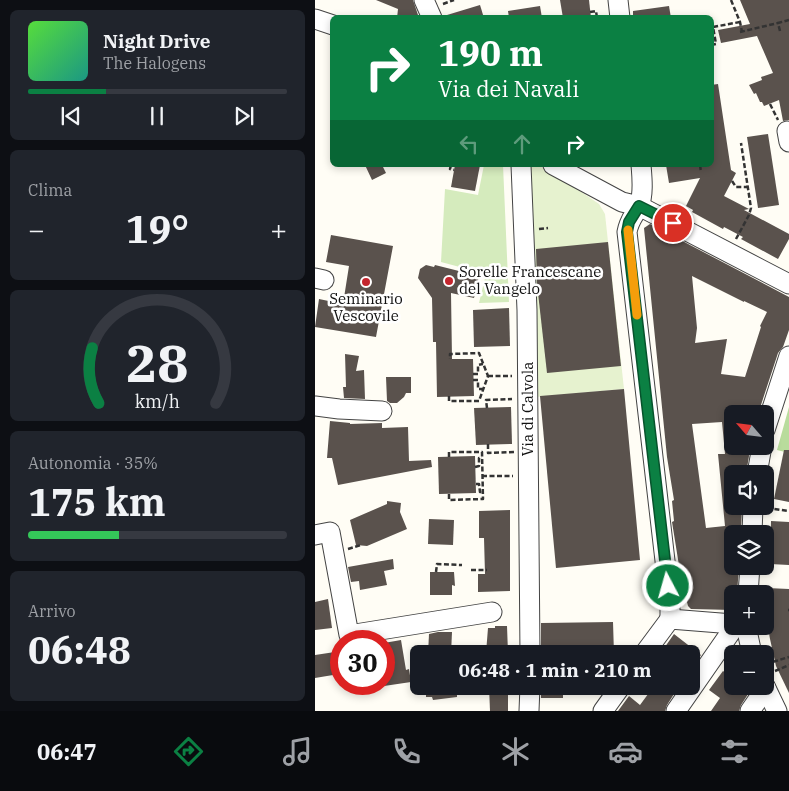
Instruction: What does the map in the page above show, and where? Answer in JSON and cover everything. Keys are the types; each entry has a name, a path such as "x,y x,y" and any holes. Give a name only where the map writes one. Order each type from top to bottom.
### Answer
{"street":[{"path":"618,0 620,15"},
{"path":"315,19 330,24"},
{"name":"Via di Calvola","path":"521,167 527,310 530,645"},
{"path":"557,167 622,202 639,206 789,284"},
{"path":"641,167 643,183 639,206 629,222 627,232 670,604 670,619 651,645"},
{"path":"773,405 789,356"},
{"path":"315,406 382,411"},
{"path":"315,535 331,532 349,635 492,612"},
{"path":"670,619 724,624"},
{"path":"676,711 729,635"},
{"path":"529,711 530,695"},
{"path":"603,711 615,695"},
{"path":"750,711 760,695"},
{"path":"773,695 777,711"}],"path":[{"path":"432,7 454,0"},
{"path":"731,0 740,22 741,32 789,20"},
{"path":"590,12 596,11 597,15"},
{"path":"714,28 740,22"},
{"path":"778,23 779,31"},
{"path":"714,33 716,44 714,44"},
{"path":"732,245 750,211 741,143"},
{"path":"450,167 450,169 454,170"},
{"path":"700,167 701,172"},
{"path":"732,181 736,187 748,188"},
{"path":"449,396 449,402 479,400 488,376 479,353 450,354 450,359"},
{"path":"473,374 478,374 478,365 483,364"},
{"path":"473,380 478,380 478,389 483,389"},
{"path":"487,408 486,400 518,398"},
{"path":"488,444 488,453 496,453"},
{"path":"449,457 449,452 482,452 483,499 449,500 449,494"},
{"path":"475,466 479,466 479,458 482,458"},
{"path":"483,476 516,476"},
{"path":"476,484 479,484 480,492 483,492"},
{"path":"774,509 789,511"},
{"path":"437,572 437,564 462,565"},
{"path":"471,570 487,570"},
{"path":"774,658 789,657"},
{"path":"774,678 789,665"}],"green space":[{"path":"484,167 503,167 509,302 479,303 486,274 441,262 445,189 478,195"},
{"path":"528,167 541,167 570,184 599,204 605,214 624,389 536,397"},
{"path":"789,407 789,453 777,450"}],"building":[{"path":"376,0 413,0 418,15 397,15 398,9"},
{"path":"560,0 589,0 591,15 562,15"},
{"path":"740,0 789,0 789,120 783,121 779,100 764,106 749,85 762,80 761,77 773,73 757,36 721,43 718,30 750,24"},
{"path":"480,5 483,15 447,15"},
{"path":"540,6 542,15 509,15 508,11"},
{"path":"669,6 670,15 633,15 633,11"},
{"path":"718,84 731,170 736,173 724,196 749,209 744,210 789,234 789,239 778,259 741,239 743,237 724,227 723,229 692,212 693,210 686,206 700,178 669,183 666,167 714,167 714,85"},
{"path":"768,134 779,205 758,208 747,137"},
{"path":"366,167 383,167 386,173 372,180"},
{"path":"455,167 480,167 475,191 451,187"},
{"path":"650,224 789,297 789,330 783,347 778,353 761,405 724,405 724,443 722,422 692,424 706,528 724,526 724,575 738,575 738,585 724,585 724,610 691,609 688,606 681,578 672,522 674,521 672,501 674,500 667,457 644,228","holes":["692,276 767,312 760,326 745,377 721,374 727,339 695,343 697,328"]},
{"name":"Seminario Vescovile","path":"331,235 393,246 376,337 315,327 319,299 343,304 349,266 326,262"},
{"path":"608,242 621,366 547,373 537,284 536,249"},
{"path":"426,265 434,267 435,265 479,276 474,298 451,293 452,359 473,359 474,396 437,397 436,342 433,342 432,298 418,278 420,269"},
{"path":"509,308 510,346 474,347 473,310"},
{"path":"345,354 359,356 356,371 364,370 365,399 344,398 343,387 346,387"},
{"path":"386,377 411,377 411,393 406,393 397,403 390,403 387,401"},
{"path":"624,389 640,560 556,568 540,396"},
{"path":"511,407 512,444 476,445 474,408"},
{"path":"330,421 350,424 382,423 382,428 408,427 409,461 431,460 432,467 338,485 332,458 327,458"},
{"path":"784,450 789,450 789,502 774,499"},
{"path":"718,454 749,455 748,465 724,465 724,515 742,515 741,525 725,525"},
{"path":"475,456 476,493 439,494 438,457"},
{"path":"387,501 401,503 400,512 407,529 367,546 356,545 350,520 387,504"},
{"path":"510,510 510,591 478,592 478,574 485,574 484,538 479,538 479,511"},
{"path":"429,519 454,520 453,545 428,544"},
{"path":"771,521 789,522 789,565 774,564 774,525 771,525"},
{"path":"393,559 394,569 384,571 387,585 360,590 359,581 351,582 348,567"},
{"path":"430,572 454,572 455,586 452,585 452,595 430,595"},
{"path":"774,588 789,589 789,693 776,666 774,645 771,645 769,635 774,635"},
{"path":"328,599 332,628 315,630 315,602"},
{"path":"613,622 614,645 541,645 541,623"},
{"path":"495,626 507,626 508,645 487,645 488,628 495,628"},
{"path":"452,632 451,645 428,645 429,634"},
{"path":"674,634 688,645 666,645"},
{"path":"401,640 406,670 409,669 410,682 395,684 395,641"},
{"path":"330,653 330,676 315,678 315,655"},
{"path":"723,671 724,695 747,695 739,711 711,711 720,698 709,690"},
{"path":"426,695 457,695 457,697 433,700 432,697 426,697"},
{"path":"489,695 508,695 508,711 490,711"},
{"path":"541,695 563,695 563,698 541,698"},
{"path":"647,695 673,695 665,711 618,711 629,696 640,705"}],"slow traffic":[{"path":"628,230 637,315"}],"place":[{"name":"Sorelle Francescane del Vangelo","path":"449,281"},
{"name":"Seminario Vescovile","path":"366,282"}],"route":[{"path":"668,586 627,232 629,222 639,206 673,223"}]}
